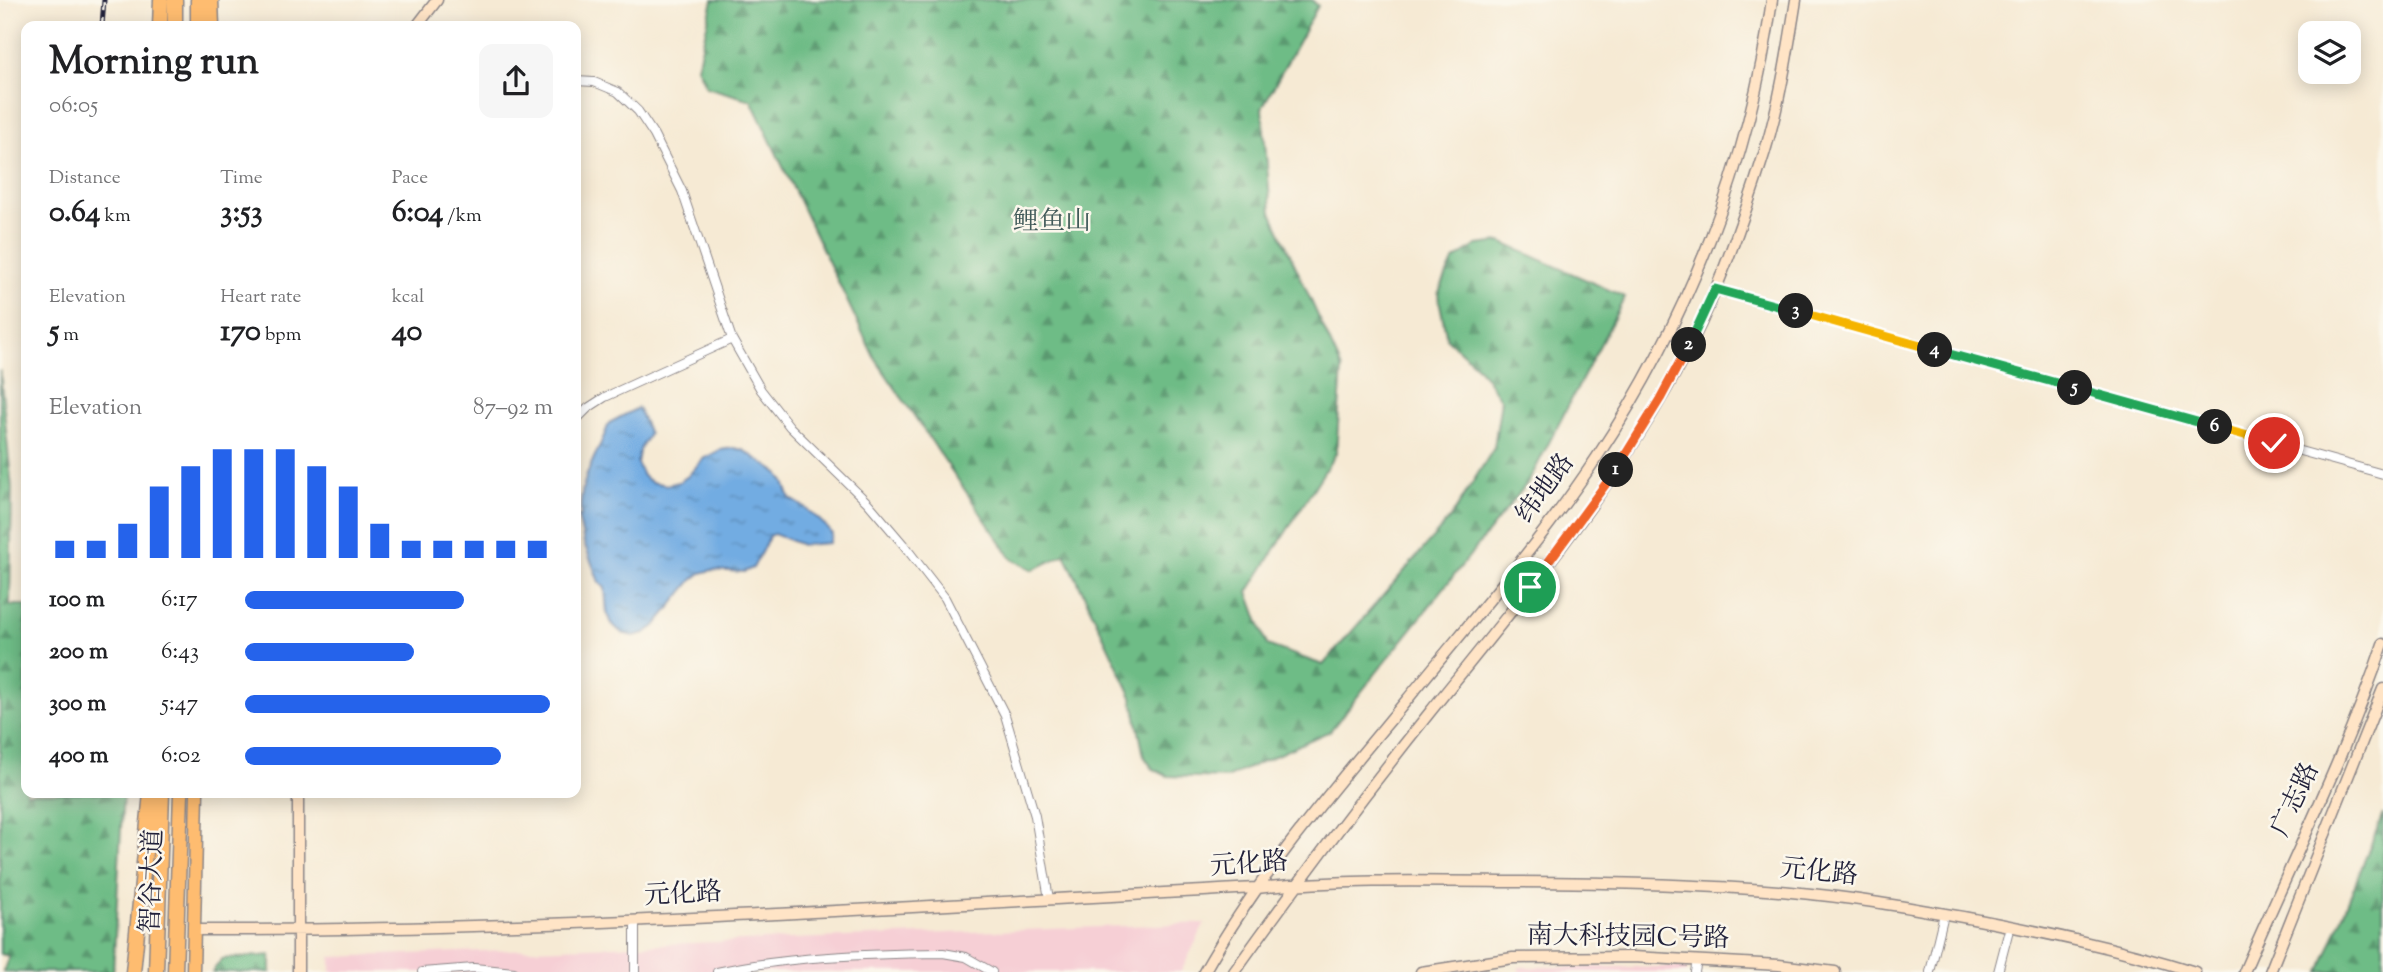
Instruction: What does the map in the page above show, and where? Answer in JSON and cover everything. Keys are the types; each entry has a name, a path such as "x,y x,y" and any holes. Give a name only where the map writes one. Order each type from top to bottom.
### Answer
{"highway":[{"path":"162,21 163,0"},
{"path":"175,0 175,21"},
{"path":"198,21 200,0"},
{"path":"211,0 212,21"},
{"path":"133,972 151,798"},
{"path":"141,972 152,798"},
{"name":"智谷大道","path":"156,972 162,798"},
{"name":"智谷大道","path":"175,972 181,798"}],"main road":[{"path":"200,0 203,21"},
{"name":"智谷大道","path":"193,972 197,798"}],"street":[{"path":"421,21 437,0"},
{"name":"纬地路","path":"1204,972 1257,888 1319,804 1460,636 1557,514 1598,457 1636,393 1674,322 1711,238 1728,191 1762,67 1772,0"},
{"name":"纬地路","path":"1234,972 1297,884 1402,747 1530,587 1618,468 1660,399 1700,324 1734,244 1766,149 1796,0"},
{"path":"581,81 594,82 618,92 638,111 654,135 682,191 732,339 761,390 790,427 868,503 945,598 1005,715 1035,816 1049,899"},
{"path":"1715,289 2383,474"},
{"path":"581,415 605,397 732,339"},
{"name":"广志路","path":"2244,972 2288,870 2318,811 2383,645"},
{"name":"广志路","path":"2270,972 2383,689"},
{"path":"298,798 298,972"},
{"name":"元化路","path":"195,930 298,930 635,920 1297,884 1397,881 1601,882 1792,892 1883,902 2129,951 2195,972"},
{"path":"1930,972 1944,914"},
{"path":"635,920 635,972"},
{"path":"1998,972 2010,926"},
{"path":"717,972 744,965 791,960 943,953 965,957 992,972"},
{"name":"南大科技园C号路","path":"1421,972 1513,958 1633,957 1779,965 1835,972"},
{"path":"1695,972 1697,960"},
{"path":"422,972 474,968 514,972"}],"shaded area":[{"path":"1205,923 1181,972 331,972 331,957"},
{"path":"1519,967 1686,967 1687,972 1519,972"}],"green space":[{"name":"鲤鱼山","path":"713,0 1312,0 1318,6 1262,108 1271,212 1342,369 1336,453 1248,592 1267,645 1323,665 1451,517 1494,448 1501,400 1478,367 1447,339 1438,294 1453,261 1477,245 1501,242 1625,297 1529,481 1330,731 1226,778 1167,776 1153,769 1144,756 1132,697 1065,554 1033,570 1012,559 874,357 751,100 706,87 697,67"},
{"path":"0,370 12,488 10,605 21,605 21,798 123,798 113,972 3,972 9,956 0,954"},
{"path":"2383,814 2383,972 2320,972"},
{"path":"271,955 271,972 212,972 222,959"}],"water":[{"path":"638,408 649,434 639,451 637,463 643,476 651,482 667,485 679,482 703,459 720,450 743,450 778,473 790,499 813,514 832,534 829,543 802,545 774,534 770,535 753,568 744,572 712,570 701,573 692,580 655,626 645,633 633,636 622,633 610,622 605,588 599,582 581,530 581,502 586,478 609,423"}],"railway":[{"path":"102,21 104,0"}],"route":[{"path":"1530,587 1618,468 1660,399 1700,324 1715,289 2274,443"}]}
